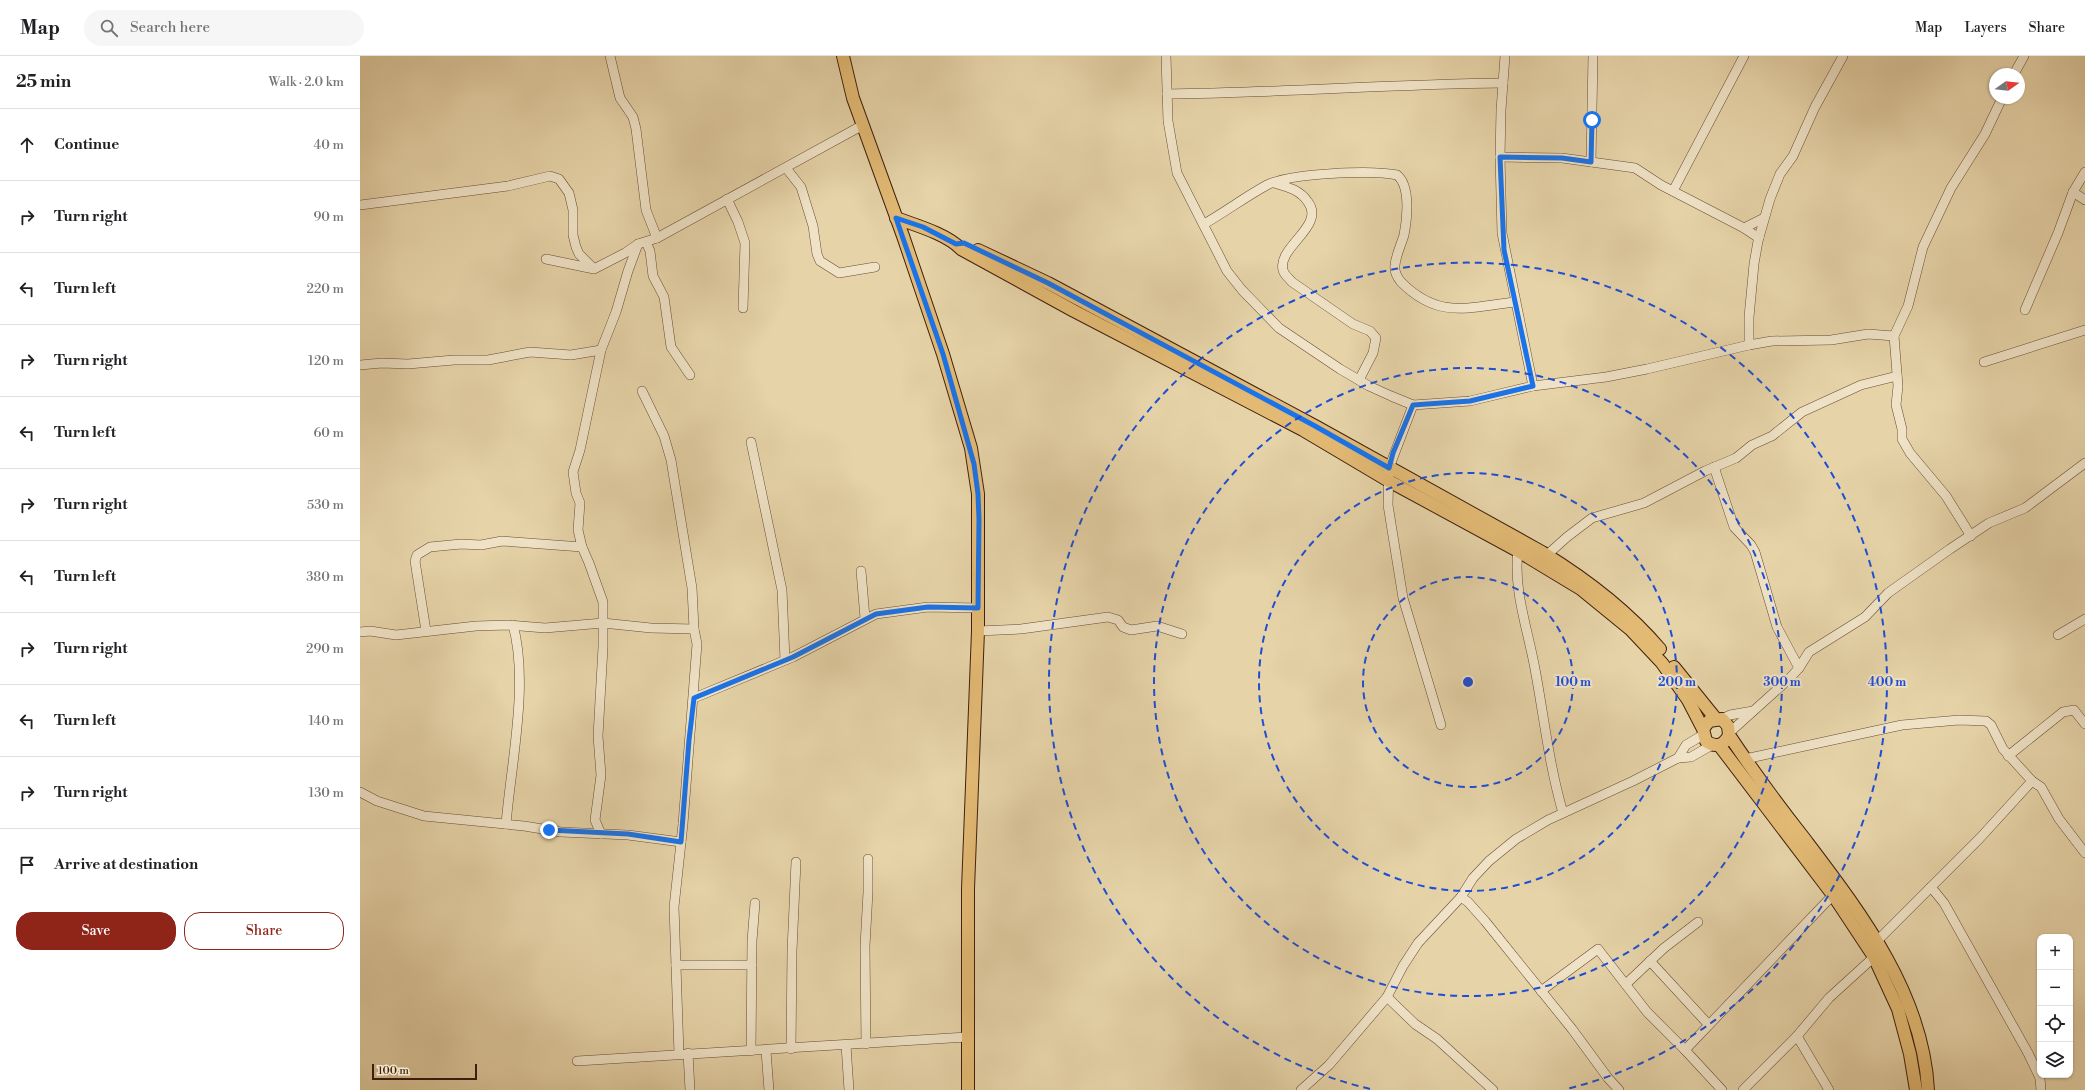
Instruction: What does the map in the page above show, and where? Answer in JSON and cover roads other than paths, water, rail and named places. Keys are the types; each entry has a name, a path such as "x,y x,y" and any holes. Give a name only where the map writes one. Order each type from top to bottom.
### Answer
{"main road":[{"path":"843,56 853,98 896,218 966,429 974,464 978,494 978,631 969,831 967,1038 968,1090"},
{"path":"896,218 923,227 956,244 961,249 1074,312 1303,430 1389,481 1518,551 1581,589 1630,629 1662,663 1688,700 1706,741 1715,745 1833,895 1874,957 1898,1009 1910,1054 1916,1090"},
{"path":"956,244 964,243 1048,283 1315,426 1547,555 1597,590 1633,620 1662,651 1719,719 1728,726 1729,734 1745,760 1836,881 1877,941 1891,964 1913,1016 1920,1043 1928,1090"},
{"path":"1703,732 1708,721 1719,719"},
{"path":"1715,745 1724,743 1729,734"}],"street":[{"path":"610,56 620,98 633,117 636,129 646,210 657,238"},
{"path":"1166,56 1168,121 1177,173 1227,271 1257,306 1279,328 1359,380 1390,396 1413,405 1470,401 1533,386 1633,372 1772,341 1831,340 1868,334 1894,336"},
{"path":"1505,56 1500,157 1502,233 1533,386"},
{"path":"1591,162 1593,56"},
{"path":"1673,191 1744,56"},
{"path":"1749,345 1749,317 1759,238 1764,218 1780,174 1793,156 1815,107 1843,56"},
{"path":"2017,68 2024,56"},
{"path":"1167,94 1256,93 1503,83"},
{"path":"1971,536 1946,496 1910,453 1902,439 1902,429 1896,405 1897,376 1894,336 1908,306 1923,247 1951,188 1985,134 1999,104"},
{"path":"546,258 594,269 625,254 642,243 657,238 863,125"},
{"path":"1500,157 1562,158 1634,168 1673,191 1744,228 1759,238"},
{"path":"786,168 801,187 814,226 817,254 820,260 839,273 875,266"},
{"path":"2025,310 2058,233 2073,192 2085,172"},
{"path":"1204,224 1273,183 1296,178 1333,174 1370,173 1397,175 1403,183 1406,197 1404,234 1395,265 1397,278 1400,282 1428,304 1436,306 1465,310 1516,302"},
{"path":"360,205 508,186 550,176 559,179 569,193 572,210 573,235 576,247 579,254 594,269"},
{"path":"1273,183 1292,188 1301,194 1311,205 1312,211 1312,219 1293,245 1283,262 1283,269 1286,275 1292,282 1353,324 1370,331 1376,338 1373,353 1359,380"},
{"path":"2073,192 2085,200"},
{"path":"728,198 745,243 743,308"},
{"path":"1744,228 1764,218"},
{"path":"601,834 595,820 601,775 598,736 603,624 601,597 582,547 578,530 580,503 576,493 573,472 580,450 601,350 616,312 628,271 642,243"},
{"path":"642,243 650,251 653,276 664,296 671,347 690,375"},
{"path":"1984,362 2085,330"},
{"path":"360,365 382,363 408,364 454,360 488,360 530,352 571,355 601,350"},
{"path":"1547,555 1587,521 1639,506 1714,467 1736,458 1752,445 1772,436 1802,412 1861,384 1897,376"},
{"path":"642,391 664,436 671,460 692,588 694,629 697,644 694,698 674,907 676,965 683,1054 690,1090"},
{"path":"1413,405 1393,453 1389,468 1388,505 1399,580 1441,725"},
{"path":"752,442 782,590 785,660"},
{"path":"1729,734 1753,711 1771,697 1799,668 1809,652 1865,617 1888,594 1971,536 1990,523 2025,508 2085,463"},
{"path":"1714,467 1727,502 1731,520 1734,527 1751,545 1755,552 1777,627 1799,668"},
{"path":"426,631 415,561 417,555 425,549 461,544 481,545 502,541 582,547"},
{"path":"1518,551 1516,565 1525,629 1542,705 1545,736 1555,786 1563,813"},
{"path":"861,571 865,618"},
{"path":"694,698 785,660 865,618 884,613 916,608 940,606 978,608"},
{"path":"978,631 1021,629 1108,617 1118,620 1123,627 1130,630 1158,626 1182,634"},
{"path":"2058,636 2085,619"},
{"path":"360,632 370,631 396,635 476,626 513,625 545,628 603,624 651,628 694,629"},
{"path":"506,824 518,714 518,651 513,625"},
{"path":"2008,756 2063,712 2074,710 2085,724"},
{"path":"1719,719 1730,715 1753,711"},
{"path":"1745,760 1902,724 1959,720 1989,722 2008,756 2032,781 2041,787 2059,818 2085,853"},
{"path":"1678,758 1686,745 1703,732"},
{"path":"1301,1090 1329,1065 1387,997 1403,966 1418,944 1461,897 1473,878 1489,861 1532,828 1633,781 1678,758 1691,757 1715,745"},
{"path":"1877,941 1931,887 2032,781"},
{"path":"360,792 377,801 424,816 506,824 561,832 628,834 681,842"},
{"path":"866,1044 865,946 868,859"},
{"path":"791,1049 792,951 796,862"},
{"path":"1931,887 1944,903 2012,1022 2037,1069 2041,1090"},
{"path":"1685,1050 1708,1024 1833,895"},
{"path":"1461,897 1468,902 1485,921 1619,1090"},
{"path":"751,1051 752,966 755,903"},
{"path":"1626,984 1698,922"},
{"path":"1541,991 1598,949 1647,1012 1722,1090"},
{"path":"1743,1090 1797,1036 1829,998 1874,957"},
{"path":"1650,962 1708,1024"},
{"path":"676,965 752,966"},
{"path":"1387,997 1415,1024 1437,1039 1493,1090"},
{"path":"1797,1036 1829,1090"},
{"path":"577,1061 967,1038"},
{"path":"846,1045 849,1090"},
{"path":"766,1051 769,1090"}]}
